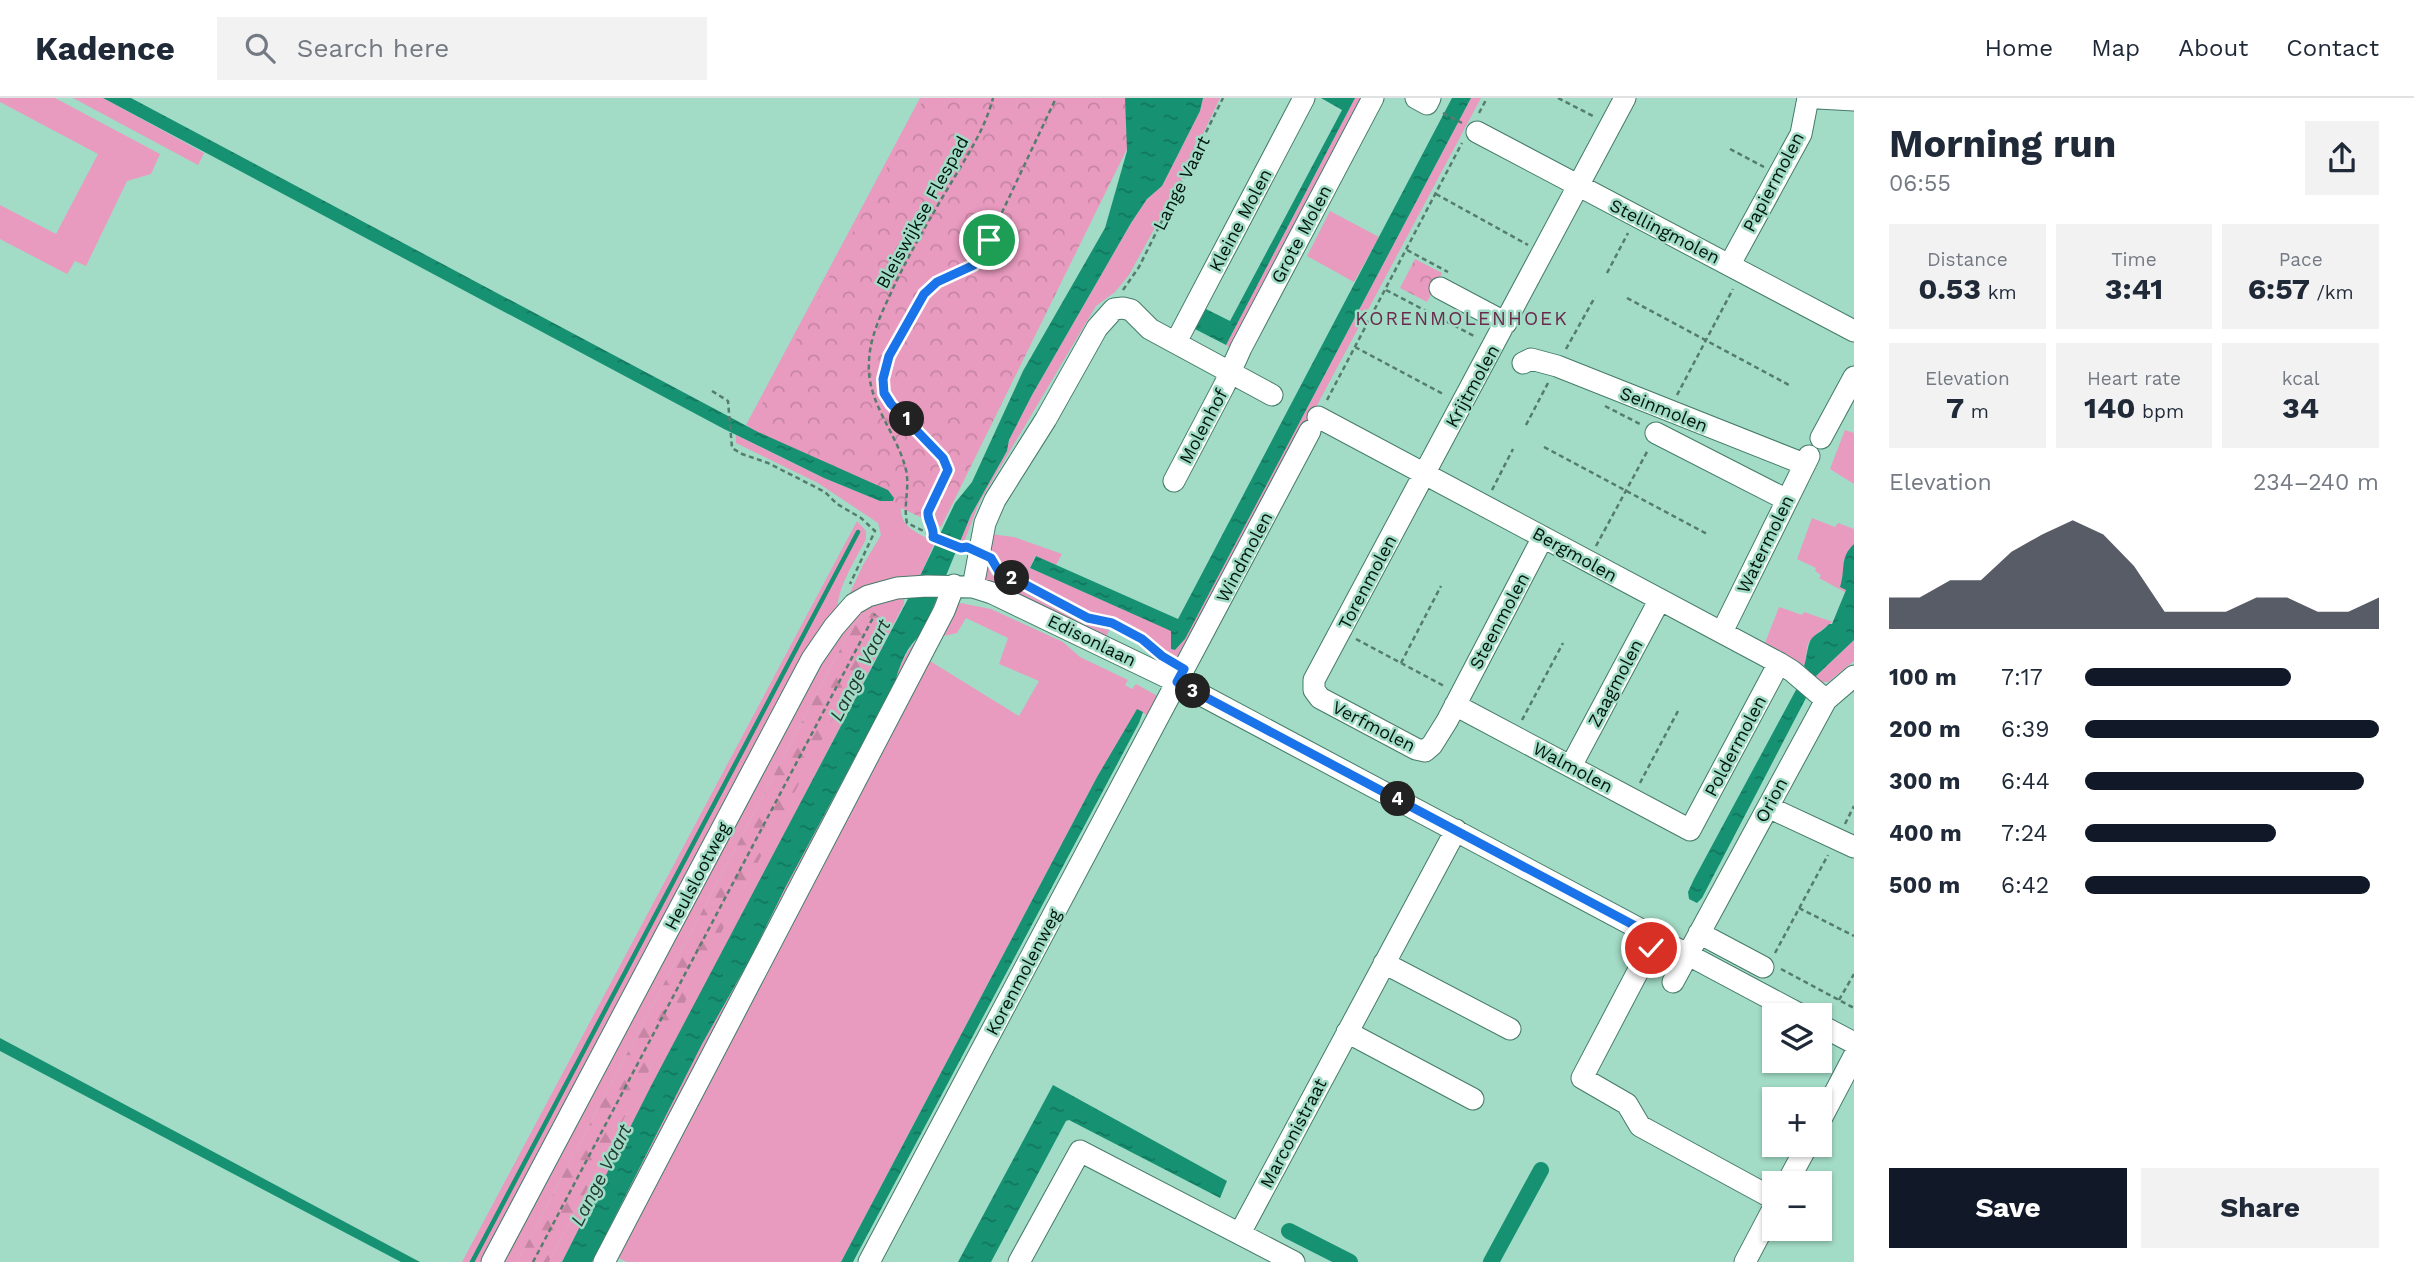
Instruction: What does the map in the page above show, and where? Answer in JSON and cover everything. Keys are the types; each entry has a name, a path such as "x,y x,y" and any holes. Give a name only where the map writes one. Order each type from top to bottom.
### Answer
{"street":[{"name":"Kleine Molen","path":"1175,342 1304,98"},
{"name":"Grote Molen","path":"1231,371 1373,98"},
{"path":"1416,98 1427,104 1433,103"},
{"name":"Krijtmolen","path":"1424,474 1625,98"},
{"name":"Papiermolen","path":"1730,264 1801,134 1808,98"},
{"path":"1818,98 1854,100"},
{"name":"Stellingmolen","path":"1471,128 1636,218 1730,264 1854,331"},
{"path":"1440,288 1506,323"},
{"path":"604,1262 944,611 964,586 970,550 995,500 1108,313 1114,309 1128,309 1150,329 1272,395"},
{"name":"Seinmolen","path":"1523,363 1531,359 1557,366 1807,460"},
{"name":"Molenhof","path":"1174,481 1231,371"},
{"path":"1821,438 1854,377"},
{"name":"Bergmolen","path":"1314,424 1424,474 1659,601 1722,632 1786,667 1819,694"},
{"name":"Windmolen","path":"1180,676 1314,424"},
{"name":"Seinmolen","path":"1657,433 1787,500"},
{"name":"Watermolen","path":"1722,632 1807,460"},
{"name":"Torenmolen","path":"1314,690 1314,680 1424,474"},
{"name":"Steenmolen","path":"1458,700 1543,537"},
{"name":"Edisonlaan","path":"964,586 1017,604 1180,676 1455,830 1779,1003"},
{"name":"Heulslootweg","path":"492,1262 812,659 834,627 854,604 868,596 897,588 964,586"},
{"name":"Zaagmolen","path":"1571,766 1659,601"},
{"name":"Poldermolen","path":"1690,830 1786,667"},
{"name":"Korenmolenweg","path":"869,1262 1180,676"},
{"name":"Orion","path":"1673,982 1768,807 1819,694 1854,676"},
{"name":"Verfmolen","path":"1314,690 1320,698 1416,749 1425,751 1432,745 1458,700"},
{"name":"Walmolen","path":"1458,700 1571,766 1690,830"},
{"path":"1768,807 1845,843"},
{"name":"Marconistraat","path":"1240,1233 1455,830"},
{"path":"1699,933 1766,965"},
{"path":"1656,937 1582,1078 1627,1104 1640,1126 1762,1192"},
{"path":"1384,963 1510,1029"},
{"path":"1832,1031 1854,1043"},
{"path":"1347,1032 1473,1099"},
{"path":"1832,1098 1854,1056"},
{"path":"1019,1262 1080,1151 1294,1262"},
{"path":"1745,1262 1762,1230"}],"path":[{"name":"Bleiswijkse Flespad","path":"993,98 978,138 902,268 873,335 869,361 874,401 899,449 906,469 908,478 904,512 907,523 933,537 991,558 998,570 1076,612"},
{"path":"933,537 928,512 948,470 943,458 884,393 883,379 889,356 924,294 937,282 974,265 989,240 1056,98"},
{"name":"Lange Vaart","path":"1139,267 1223,98"},
{"path":"1314,424 1487,98"},
{"path":"1558,98 1611,125"},
{"path":"1433,103 1471,128"},
{"path":"1730,149 1778,175"},
{"path":"1436,194 1544,253"},
{"path":"1607,273 1636,218"},
{"path":"1385,290 1494,346"},
{"path":"1627,298 1789,385"},
{"path":"1355,347 1461,404"},
{"path":"712,391 728,401 732,448 825,492 875,531 849,586"},
{"path":"1544,447 1709,535"},
{"path":"1483,505 1513,449"},
{"path":"1401,663 1441,586"},
{"path":"533,1262 875,615 884,609"},
{"path":"1088,618 1112,623 1142,639 1180,676"},
{"path":"1341,631 1401,663 1458,700"},
{"path":"1514,734 1563,643"},
{"path":"1632,798 1678,711"},
{"path":"1854,806 1845,843 1799,908 1766,965 1854,1008"},
{"path":"1799,908 1854,936"},
{"path":"1839,1000 1854,974"}],"green space":[{"path":"0,98 55,98 160,154 151,174 127,181 86,266 75,261 67,274 0,239 0,205 56,234 98,154 0,102"},
{"path":"73,98 103,98 204,153 198,165"},
{"path":"920,98 988,98 902,478 903,519 913,530 935,542 920,576 886,580 849,595 881,535 878,523 818,483 736,443 736,435 824,478 880,501 746,425"},
{"path":"924,98 1152,98 941,527 746,434"},
{"path":"1203,98 1220,98 1182,178 1129,275 1115,292 1096,306 979,503 963,545 959,543 971,515 1007,451 1009,440 1032,395 1131,223 1147,199 1162,186 1200,111"},
{"path":"1355,98 1367,98 1233,349 1226,345"},
{"path":"1471,98 1481,98 1179,664 1163,655 1143,637 1144,633 1137,630 1135,633 1111,621 1089,617 999,569 993,557 986,554 990,534 1014,537 1062,554 1056,565 1035,556 1030,568 1172,631 1171,648 1175,650 1185,639"},
{"path":"1330,211 1379,237 1354,282 1307,256"},
{"path":"1415,259 1442,273 1427,302 1400,288"},
{"path":"1845,430 1854,433 1854,484 1830,469"},
{"path":"1812,518 1835,527 1838,523 1854,529 1854,544 1846,554 1844,564 1841,587 1846,589 1845,592 1819,578 1821,575 1815,571 1816,568 1797,559"},
{"path":"857,521 866,531 866,539 843,584 838,611 483,1262 462,1262"},
{"path":"982,562 986,563 992,575 1084,624 1109,630 1106,638 985,582"},
{"path":"904,595 904,604 562,1262 549,1262 883,621 874,612 861,617 853,625 517,1262 500,1262 826,654 858,614 879,602"},
{"path":"936,599 946,600 599,1262 592,1262 702,1044 750,959 895,683 905,657 926,627"},
{"path":"955,602 991,609 1063,642 1080,657 1128,680 1125,685 1132,689 1136,684 1161,698 1151,717 1137,710 1097,777 841,1262 627,1262 612,1255 925,658 1019,716 1039,681 999,664 1008,638 966,618 957,633 935,638"},
{"path":"1779,607 1833,622 1810,641 1804,666 1765,643"},
{"path":"874,612 884,621 549,1262 517,1262 853,625 861,617"},
{"path":"1854,640 1854,661 1828,682 1820,682 1815,677"}],"water":[{"path":"103,98 131,98 758,432 888,490 894,498 893,501 880,501 824,478 724,429"},
{"path":"1125,98 1203,98 1200,111 1162,186 1147,199 1131,223 1032,395 1009,440 1007,451 971,515 922,634 904,656 895,683 750,959 702,1044 592,1262 562,1262 651,1086 920,576 955,503 972,482 1023,371 1105,228 1127,151"},
{"path":"1321,98 1355,98 1226,345 1191,327 1202,307 1230,321 1342,110"},
{"path":"1452,98 1471,98 1185,639 1175,650 1171,649 1171,631 1030,568 1036,556 1178,619"},
{"path":"1854,544 1854,640 1815,677 1804,666 1809,644 1814,636 1832,624 1846,590 1840,587 1846,554"},
{"path":"1797,688 1806,698 1697,903 1689,899 1688,892 1694,879"},
{"path":"1137,709 1143,712 1139,723 853,1262 841,1262 1097,777"},
{"path":"0,1038 420,1262 401,1262 0,1051"},
{"path":"1053,1085 1227,1181 1220,1198 1069,1120 1066,1121 991,1262 958,1262"}],"waterway":[{"path":"472,1262 858,532"},
{"path":"1491,1262 1541,1170"},
{"path":"1289,1231 1350,1262"}],"district":[{"name":"KORENMOLENHOEK","path":"1462,318"}],"route":[{"path":"989,240 974,265 937,282 924,294 889,356 883,379 884,393 891,404 943,458 948,470 928,512 933,537 961,548 967,547 991,558 998,570 1092,620 1112,623 1150,643 1162,656 1184,669 1177,682 1656,937 1651,948"}]}
